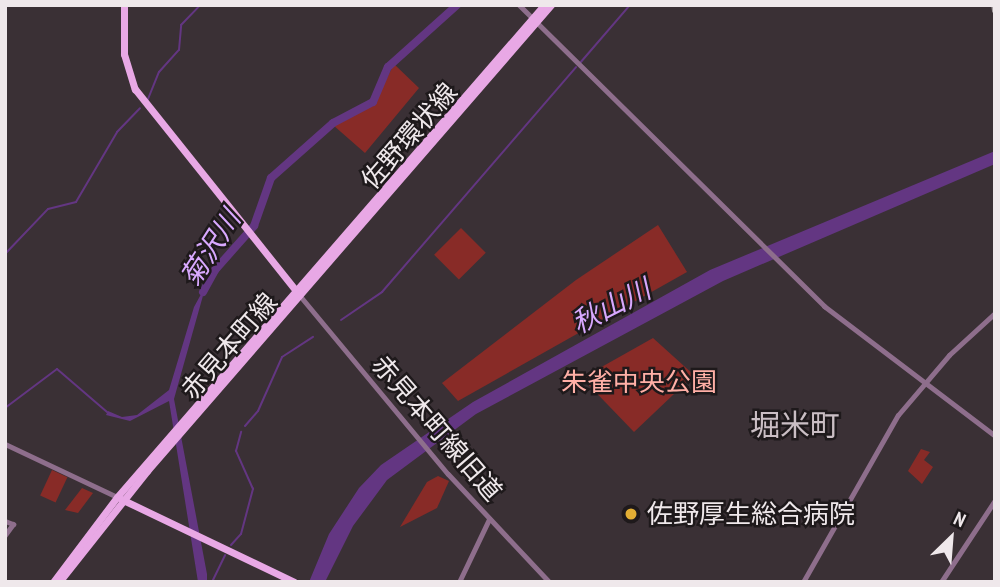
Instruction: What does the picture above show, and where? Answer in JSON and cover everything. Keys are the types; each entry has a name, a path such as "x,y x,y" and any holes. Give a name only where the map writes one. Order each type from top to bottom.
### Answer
{"main road":[{"name":"赤見本町線","path":"120,499 298,293 135,89 124,54 124,5"},
{"name":"佐野環状線","path":"535,20 544,5"},
{"name":"佐野環状線","path":"298,293 535,20 551,5"},
{"path":"120,499 294,582"},
{"path":"53,582 120,499"},
{"path":"59,582 120,499"}],"street":[{"path":"519,5 851,329 995,436"},
{"name":"赤見本町線旧道","path":"298,293 433,457 549,582"},
{"path":"803,582 872,454 922,383 995,313"},
{"path":"5,444 120,499"},
{"path":"941,582 995,500"},
{"path":"458,582 489,519"},
{"path":"5,521 13,524 5,535"}],"green space":[{"path":"394,64 419,88 365,153 333,125 376,100"},
{"path":"658,225 687,272 458,401 442,383 576,280"},
{"path":"461,228 486,253 459,280 434,255"},
{"name":"朱雀中央公園","path":"653,338 694,375 634,432 582,378"},
{"path":"921,449 930,452 924,460 933,467 922,484 908,471"},
{"path":"52,470 67,477 56,503 40,495"},
{"path":"438,476 449,481 437,508 400,527 427,482"},
{"path":"82,488 93,493 78,513 65,510"}],"shaded area":[{"path":"995,151 995,164 723,281 476,414 387,480 353,526 325,582 309,582 329,534 359,488 381,465 473,402 710,270"},
{"path":"206,285 174,399 207,574 207,582 198,582 169,401 130,421 106,415 108,411 122,417 137,415 169,390 194,307"}],"waterway":[{"path":"148,99 159,72 179,50 181,25 200,5"},
{"name":"菊沢川","path":"203,292 215,270 254,226 271,178 333,123 373,102 388,67 457,5"},
{"path":"580,63 630,5"},
{"path":"341,320 382,292 576,67"},
{"path":"5,254 48,209 76,202 117,132 140,108"},
{"path":"245,426 258,411 282,357 313,337"},
{"name":"菊沢川","path":"5,408 57,369 107,412"},
{"path":"231,545 241,534 253,489 236,451 241,432"},
{"path":"212,582 225,555"}],"railway":[{"path":"994,5 995,12"}],"place":[{"name":"佐野厚生総合病院","path":"631,514"}],"district":[{"name":"堀米町","path":"795,425"}],"water label":[{"name":"秋山川","path":"611,306"}]}
